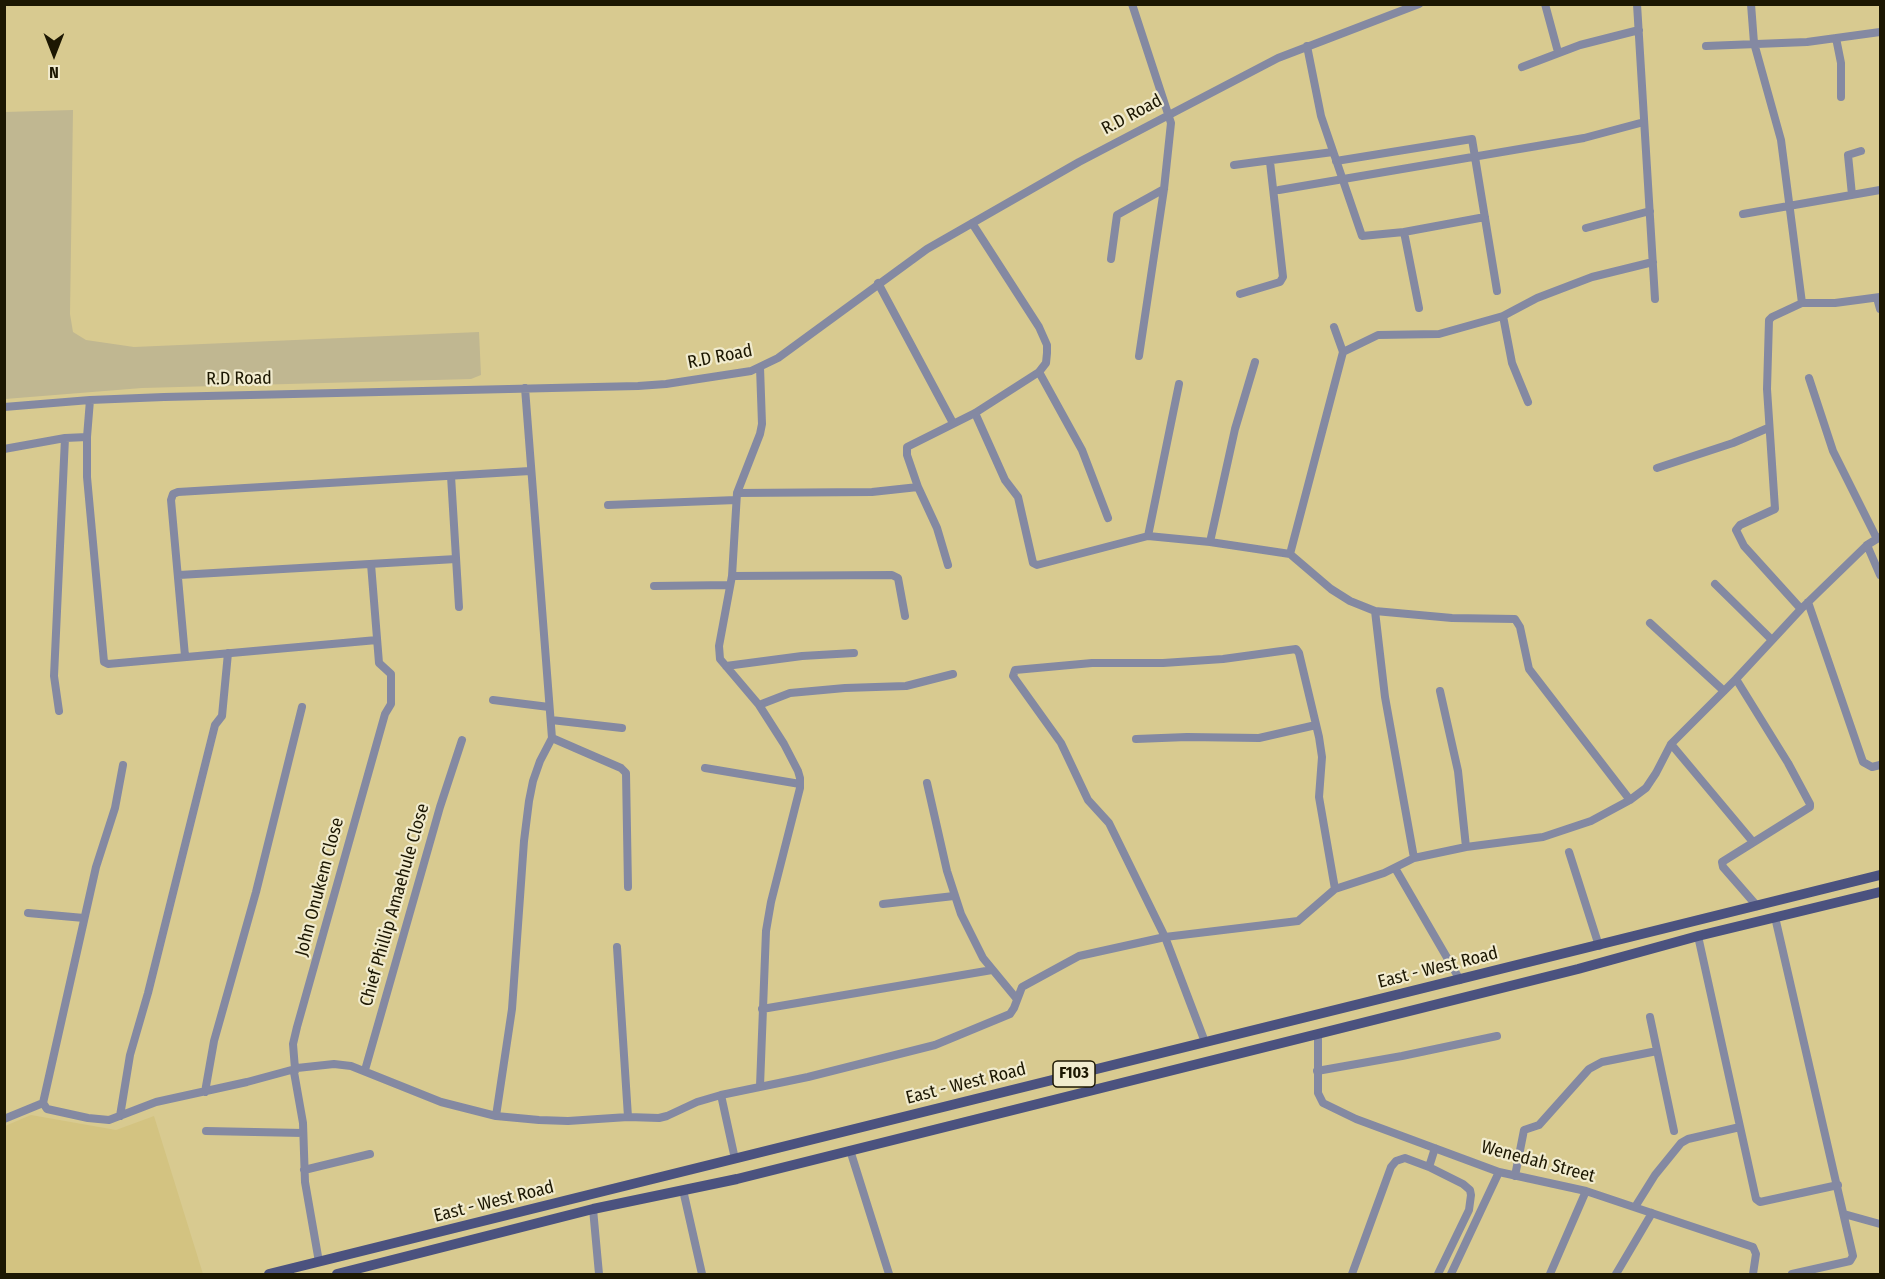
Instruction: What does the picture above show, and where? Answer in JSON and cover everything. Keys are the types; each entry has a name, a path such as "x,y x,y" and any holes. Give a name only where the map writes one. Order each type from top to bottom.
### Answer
{"main road":[{"name":"East - West Road","path":"269,1275 1881,875"},
{"name":"East - West Road","path":"338,1275 593,1209 850,1150 1881,892"},
{"path":"1055,1079 1059,1097"}],"street":[{"path":"1132,4 1169,114 1170,136 1139,356"},
{"path":"1545,4 1558,52"},
{"path":"1637,4 1655,299"},
{"path":"1751,4 1754,43 1781,140 1802,303"},
{"name":"R.D Road","path":"4,407 90,400 658,385 751,371 760,368 833,318 927,249 1079,162 1278,58 1416,5"},
{"path":"1522,68 1558,52 1639,30"},
{"path":"1706,46 1791,43 1881,32"},
{"path":"1836,38 1841,63 1841,97"},
{"path":"1308,46 1321,116 1362,236 1404,232 1485,217"},
{"path":"1279,190 1584,138 1644,122"},
{"path":"1234,165 1334,157 1472,139 1497,291"},
{"path":"1852,195 1848,156 1861,151"},
{"path":"1240,294 1280,282 1283,277 1270,162"},
{"path":"1111,259 1117,215 1164,189"},
{"path":"1743,214 1881,190"},
{"path":"1586,228 1650,212"},
{"path":"948,565 937,528 907,455 907,447 975,413 1039,372 1046,363 1047,353 1047,345 1039,327 972,223"},
{"path":"1404,232 1419,308"},
{"path":"1343,352 1378,335 1439,334 1503,316 1537,298 1592,277 1653,262"},
{"path":"878,283 953,423"},
{"path":"1801,609 1744,546 1737,534 1740,525 1775,509 1768,428 1767,327 1772,317 1802,303 1826,303 1879,297 1881,309"},
{"path":"1503,316 1512,363 1527,402"},
{"path":"1290,554 1343,352 1334,327"},
{"path":"1210,542 1234,429 1255,362"},
{"path":"760,368 760,434 736,496 731,580 718,646 720,659 759,705 798,771 800,784 770,910 765,945 760,1086"},
{"path":"1039,372 1082,450 1108,518"},
{"path":"123,765 115,808 96,867 43,1103 47,1109 109,1120 156,1102 295,1069 334,1064 365,1070 441,1102 496,1116 568,1121 667,1116 697,1102 721,1095 808,1077 935,1045 1010,1014 1022,987 1079,956 1165,937 1298,921 1335,889 1395,868 1414,858 1566,831 1592,821 1630,800 1651,783 1671,744 1737,679 1808,602 1867,545 1879,538 1833,451 1809,378"},
{"path":"1148,536 1179,384"},
{"path":"496,1116 512,1009 529,801 540,761 552,738 525,388"},
{"path":"90,400 87,437 90,513 104,662 108,664 377,640 371,564"},
{"path":"975,413 1005,480 1018,497 1033,563 1037,565 1148,536 1210,542 1290,554 1350,602 1375,612 1517,621 1529,669 1630,800"},
{"path":"1657,468 1733,443 1768,428"},
{"path":"4,449 65,438 87,437"},
{"path":"59,711 54,676 65,438"},
{"path":"185,656 171,500 173,494 530,471"},
{"path":"451,476 459,607"},
{"path":"608,506 736,496 872,492 918,486"},
{"path":"1867,545 1881,575"},
{"path":"179,575 456,559"},
{"path":"654,586 731,580 892,575 898,579 905,616"},
{"path":"1715,584 1772,640"},
{"path":"1808,602 1863,762 1872,767 1881,765"},
{"path":"1375,612 1385,697 1414,858"},
{"path":"1650,622 1724,691"},
{"name":"John Onukem Close","path":"319,1262 304,1170 303,1133 293,1044 386,714 391,704 391,674 379,663 377,640"},
{"path":"1205,1042 1165,937 1109,823 1088,800 1061,743 1013,676 1014,670 1092,663 1163,663 1224,659 1296,649 1299,653 1322,757 1319,797 1335,889"},
{"path":"120,1116 130,1055 148,993 215,725 222,716 228,653"},
{"path":"726,666 802,656 854,653"},
{"path":"759,705 790,693 906,686 952,674"},
{"path":"1737,679 1810,804 1810,807 1724,860 1722,864 1758,906"},
{"path":"1440,691 1458,771 1466,848"},
{"path":"493,700 549,707"},
{"path":"205,1092 214,1041 256,892 302,707"},
{"path":"550,720 622,728"},
{"path":"1137,739 1259,738 1316,725"},
{"path":"552,738 621,768 626,773 628,886"},
{"name":"Chief Phillip Amaehule Close","path":"365,1070 462,740"},
{"path":"1671,744 1753,842"},
{"path":"705,768 800,784"},
{"path":"927,783 954,896 971,936 992,970 1016,999"},
{"path":"1569,852 1599,946"},
{"path":"1395,868 1460,980"},
{"path":"883,904 954,896"},
{"path":"28,913 84,918"},
{"path":"1775,917 1838,1185 1852,1259 1792,1274"},
{"path":"1698,936 1758,1202 1838,1185"},
{"path":"617,947 628,1117"},
{"path":"762,1009 992,970"},
{"path":"1650,1017 1674,1131"},
{"name":"Wenedah Street","path":"1318,1034 1318,1093 1323,1103 1356,1119 1499,1172 1586,1191 1753,1247 1756,1254 1752,1275"},
{"path":"1317,1071 1497,1036"},
{"path":"1515,1176 1524,1130 1539,1125 1589,1069 1602,1062 1657,1051"},
{"path":"721,1095 735,1159"},
{"path":"4,1119 43,1103"},
{"path":"1635,1207 1655,1175 1681,1143 1688,1139 1740,1126"},
{"path":"206,1131 303,1133"},
{"path":"1429,1167 1435,1148"},
{"path":"850,1150 889,1275"},
{"path":"304,1170 370,1154"},
{"path":"1352,1275 1391,1167 1396,1161 1405,1158 1429,1167 1463,1184 1470,1190 1469,1210 1438,1275"},
{"path":"1451,1275 1499,1172"},
{"path":"683,1190 702,1275"},
{"path":"1550,1275 1586,1191"},
{"path":"593,1209 599,1275"},
{"path":"1616,1275 1652,1213"},
{"path":"1844,1214 1881,1224"}],"shaded area":[{"path":"73,110 70,314 73,332 86,340 134,347 479,332 481,375 471,379 142,388 5,399 5,112"},
{"path":"31,1115 116,1130 154,1116 203,1274 5,1274 5,1126"}]}
